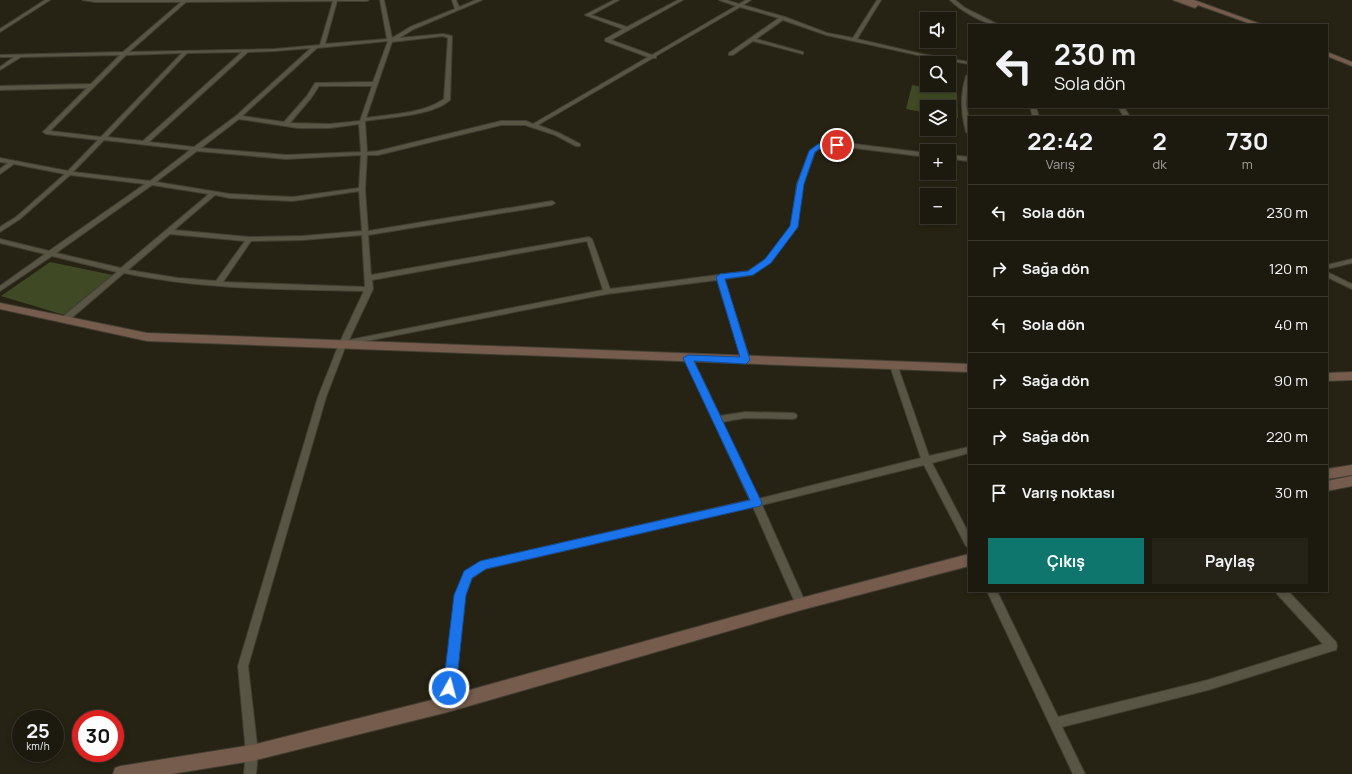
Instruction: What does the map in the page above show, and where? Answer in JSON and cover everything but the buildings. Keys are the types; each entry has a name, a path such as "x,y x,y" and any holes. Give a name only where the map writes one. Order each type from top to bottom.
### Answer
{"street":[{"path":"0,31 48,0"},
{"path":"84,0 367,0"},
{"path":"250,774 252,753 243,666 322,397 343,344 369,289 362,189 364,155 362,121 390,41 382,0"},
{"path":"454,0 457,9"},
{"path":"390,41 412,28 480,0"},
{"path":"618,0 587,15 627,29"},
{"path":"654,57 607,40 681,0"},
{"path":"721,0 783,18 826,34 855,39 922,55 968,63"},
{"path":"534,126 749,0"},
{"path":"855,39 879,0"},
{"path":"952,0 962,9 995,24"},
{"path":"1176,0 1246,24"},
{"path":"1188,0 1257,24"},
{"path":"186,1 125,53 46,132 194,149 286,157 364,155 414,146 501,124 526,123 578,145"},
{"path":"322,46 334,1"},
{"path":"731,54 783,18"},
{"path":"0,56 247,50 315,47 442,35 450,37 447,100 443,104 427,109 330,126 298,126 238,117"},
{"path":"753,39 801,53"},
{"path":"0,289 151,183 238,117 315,47"},
{"path":"145,143 247,50"},
{"path":"1328,50 1352,60"},
{"path":"0,230 18,218 69,173 101,138 186,52"},
{"path":"1328,54 1352,64"},
{"path":"0,69 19,56"},
{"path":"968,83 964,113 968,128"},
{"path":"286,124 309,97 317,84 375,84"},
{"path":"0,88 92,86"},
{"path":"343,344 607,292 750,273 768,261 794,227 800,184 812,151 820,146 846,146 920,153"},
{"path":"956,158 968,159"},
{"path":"0,160 69,173 151,183 230,196 293,199 362,189"},
{"path":"0,172 13,162"},
{"path":"64,320 214,193"},
{"path":"169,232 249,239 304,238 366,232 552,203"},
{"path":"218,283 249,239"},
{"path":"368,278 589,239 607,292"},
{"path":"0,241 123,271 176,280 369,289"},
{"path":"1328,267 1352,261"},
{"path":"1328,275 1352,287"},
{"path":"720,277 746,360"},
{"path":"0,306 147,337 968,368"},
{"path":"688,358 756,503 801,604"},
{"path":"894,366 926,460 968,541"},
{"path":"1328,377 1352,376"},
{"path":"717,420 745,416 793,416"},
{"path":"448,704 460,595 468,575 483,565 756,503 968,450"},
{"path":"1328,474 1352,470"},
{"path":"1328,486 1352,480"},
{"path":"121,774 252,753 448,704 801,604 968,560"},
{"path":"992,592 1079,774"},
{"path":"1055,723 1208,685 1332,646 1282,592"}],"green space":[{"path":"912,85 920,86 920,92 957,93 958,118 956,118 956,100 920,100 920,112 906,109"},
{"path":"50,262 113,275 64,315 1,296"}],"route":[{"path":"449,688 460,595 468,575 483,565 756,503 688,358 746,360 720,277 750,273 768,261 794,227 800,184 812,151 820,146 837,145"}]}
